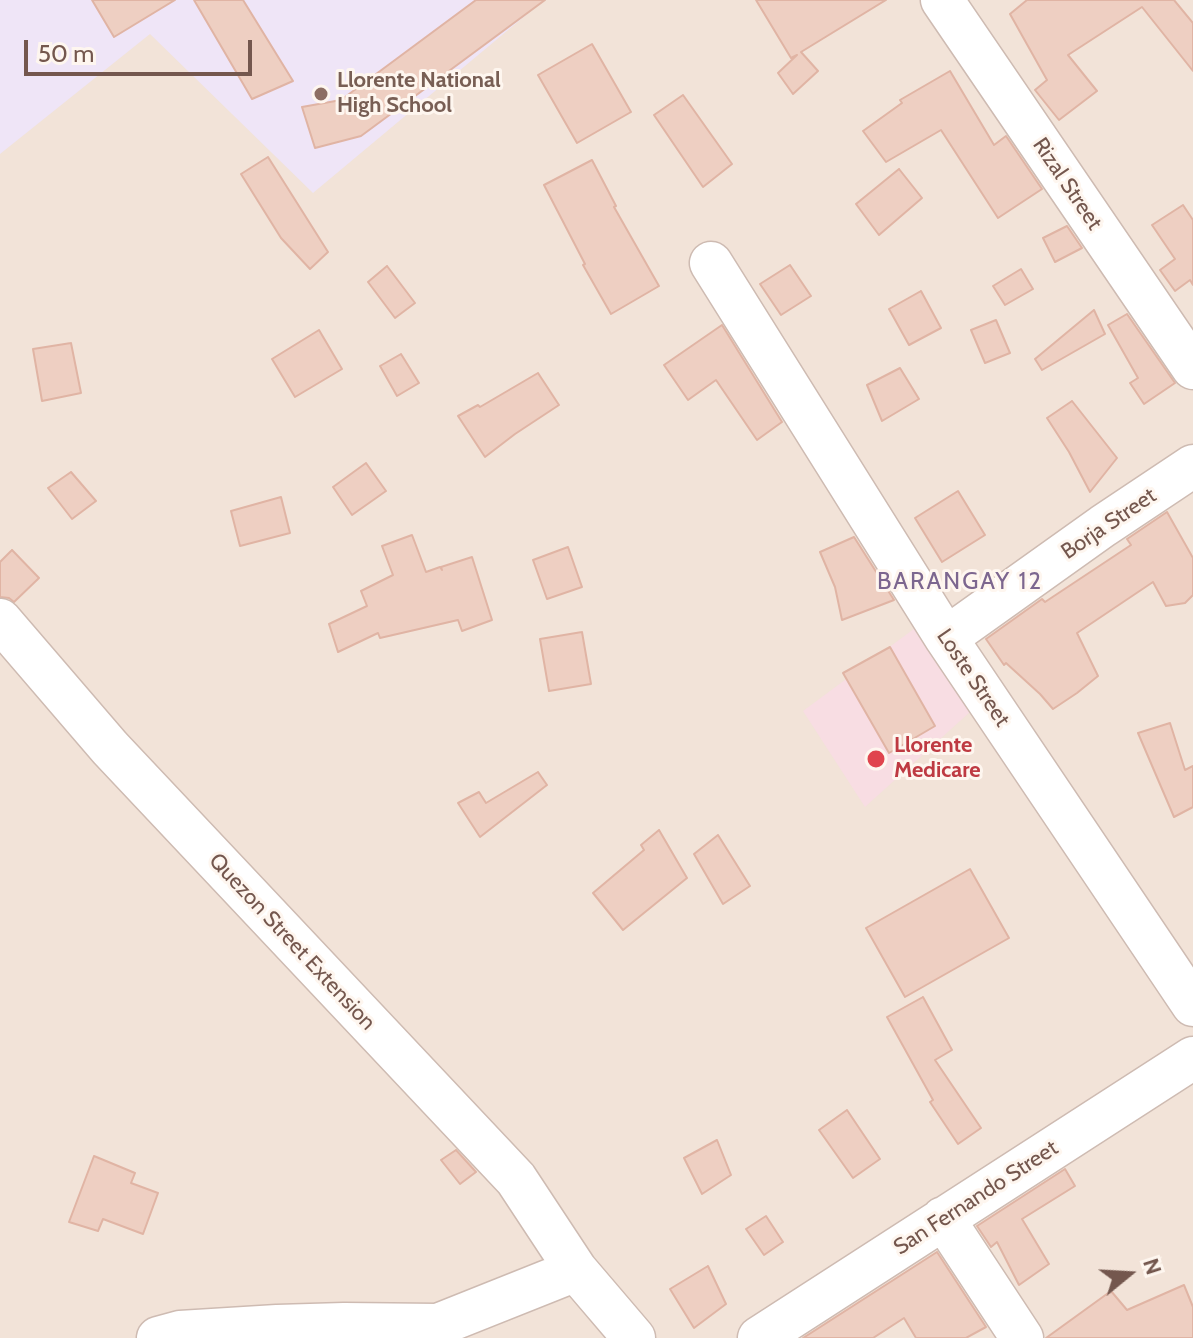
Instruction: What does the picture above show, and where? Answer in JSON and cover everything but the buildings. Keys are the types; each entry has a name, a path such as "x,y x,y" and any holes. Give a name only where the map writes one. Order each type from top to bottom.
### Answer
{"street":[{"name":"Rizal Street","path":"942,0 1193,368"},
{"name":"Loste Street","path":"711,263 946,638 1193,1005"},
{"name":"Borja Street","path":"946,638 1193,466"},
{"name":"Quezon Street Extension","path":"0,620 110,748 516,1179 576,1270 634,1338"},
{"name":"San Fernando Street","path":"759,1338 1193,1058"},
{"path":"943,1218 1022,1338"},
{"path":"158,1338 180,1332 277,1326 438,1325 576,1270"}],"shaded area":[{"path":"0,0 1193,0 1193,1338 0,1338"},
{"name":"Llorente National High School","path":"0,0 544,0 313,193 150,34 0,154"},
{"name":"Llorente Medicare","path":"926,620 981,702 865,807 803,711"}],"place":[{"name":"Llorente National High School","path":"321,94"},
{"name":"Llorente Medicare","path":"876,759"}],"district":[{"name":"BARANGAY 12","path":"960,582"}]}
